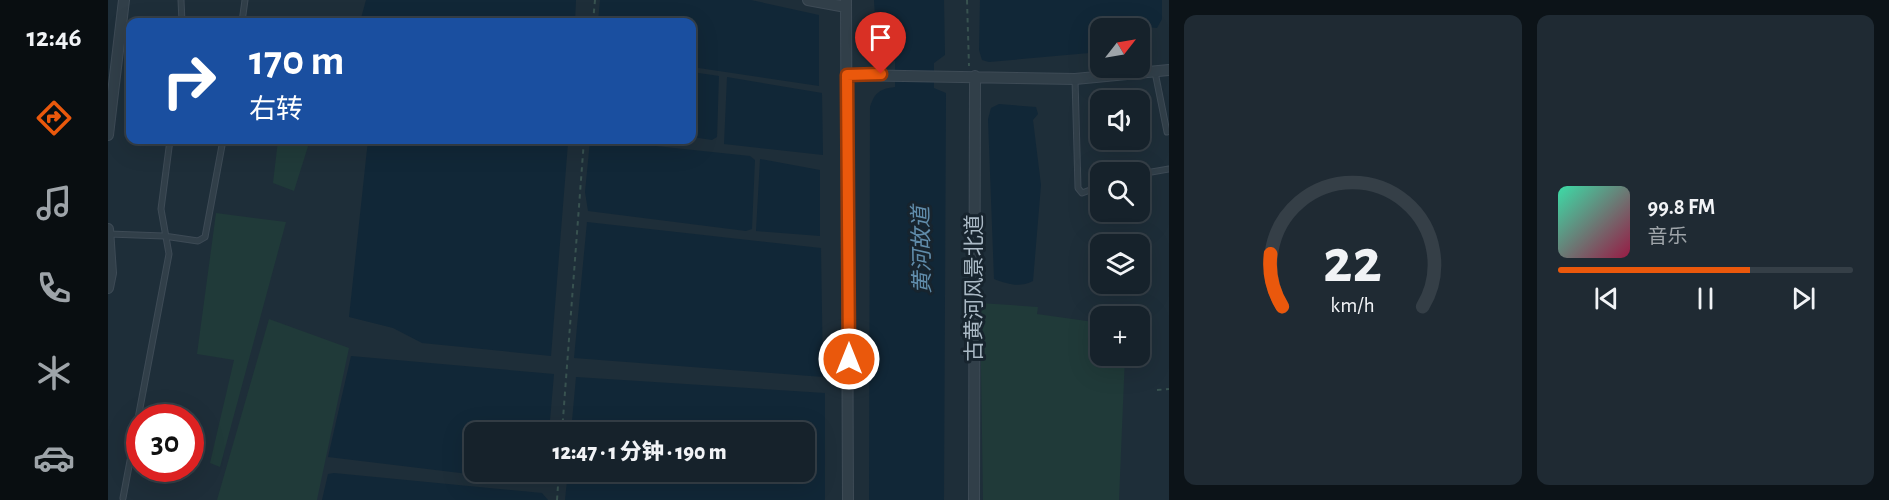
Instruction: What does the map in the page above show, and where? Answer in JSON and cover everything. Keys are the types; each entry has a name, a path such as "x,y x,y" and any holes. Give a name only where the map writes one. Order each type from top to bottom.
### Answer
{"street":[{"path":"108,135 124,0"},
{"path":"808,0 846,4 848,500"},
{"path":"847,75 1075,79 1169,70"},
{"name":"古黄河风景北道","path":"969,76 974,500"},
{"path":"108,232 111,273 108,288"}],"lane":[{"path":"181,0 182,18"},
{"path":"243,18 246,0"},
{"path":"1155,72 1167,132"},
{"path":"1075,79 1078,188 1082,193 1090,190"},
{"path":"123,498 169,254 161,209 169,144"},
{"path":"108,232 198,241 206,237 222,144"},
{"path":"1150,172 1169,169"}],"path":[{"path":"593,18 595,0"},
{"path":"967,0 969,76"},
{"path":"563,422 584,144"},
{"path":"1157,390 1169,389"},
{"path":"556,500 558,482"}],"green space":[{"path":"278,144 309,144 294,191 273,183"},
{"path":"216,213 286,222 220,467 210,463 234,360 197,354"},
{"path":"980,303 1038,307 1037,314 1090,321 1090,366 1125,366 1119,500 983,500"},
{"path":"269,319 349,348 317,500 217,500"}],"water":[{"path":"366,0 576,0 575,18 361,18"},
{"path":"600,0 751,0 819,15 819,86 696,68 696,18 598,18"},
{"name":"黄河故道","path":"874,0 944,0 945,55 934,63 934,88 946,93 944,500 869,500 870,107 879,92 895,87 895,61 877,56"},
{"path":"980,0 1162,0 1162,19 1157,28 1150,28 1150,18 1090,18 1090,53 989,62 982,60 979,50"},
{"path":"696,73 719,76 717,137 712,140 696,138"},
{"path":"727,77 822,93 823,155 724,144"},
{"path":"999,104 1036,107 1038,114 1033,120 1041,185 1033,281 1018,285 994,279 988,119 991,108"},
{"path":"368,144 568,144 551,356 422,343 393,328 349,317"},
{"path":"590,144 637,144 750,156 755,160 752,229 746,231 588,211 585,192"},
{"path":"760,159 820,170 820,236 756,231"},
{"path":"587,222 821,248 823,377 574,358"},
{"path":"351,356 554,374 550,422 464,422 464,473 328,457"},
{"path":"576,377 825,393 825,500 565,500 567,482 815,482 815,422 572,422"},
{"path":"328,474 542,493 548,500 322,500"}],"route":[{"path":"849,359 847,75 881,74"}]}
